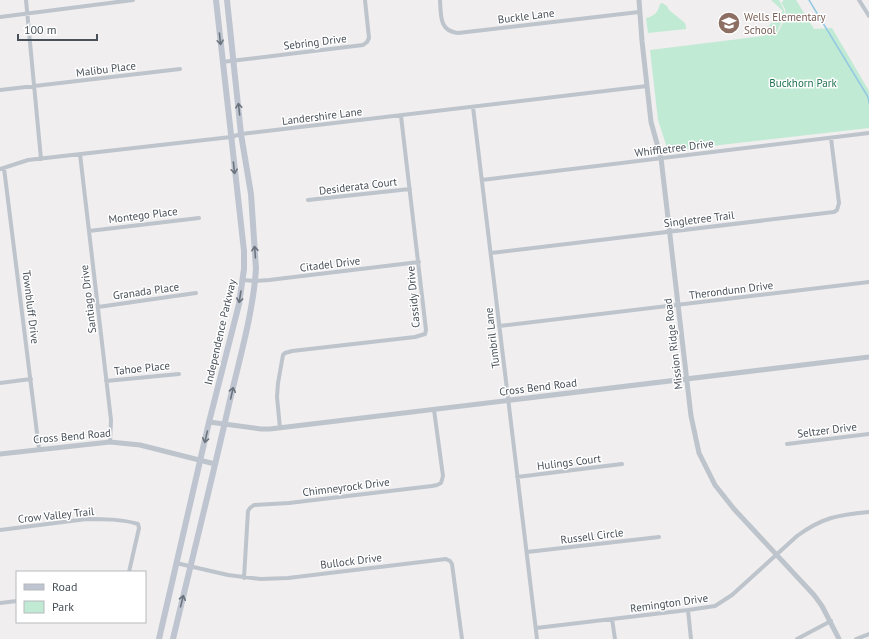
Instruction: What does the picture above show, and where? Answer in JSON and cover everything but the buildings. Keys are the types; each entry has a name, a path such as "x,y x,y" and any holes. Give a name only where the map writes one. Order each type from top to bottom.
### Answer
{"main road":[{"name":"Independence Parkway","path":"159,639 175,563 239,304 243,280 244,251 216,0"},
{"path":"173,639 225,424 250,313 255,281 256,269 251,194 241,134 227,0"}],"street":[{"path":"26,0 41,159"},
{"path":"0,17 133,0"},
{"name":"Sebring Drive","path":"222,62 363,45 369,38 365,0"},
{"name":"Buckle Lane","path":"440,0 442,22 444,26 452,33 458,34 639,12"},
{"name":"Mission Ridge Road","path":"639,0 651,122 661,158 693,428 699,453 716,486 725,498 814,595 831,621 838,639"},
{"path":"859,0 869,16"},
{"name":"Malibu Place","path":"0,90 180,69"},
{"name":"Landershire Lane","path":"2,168 28,160 231,137 241,134 647,86"},
{"name":"Tumbril Lane","path":"473,107 537,639"},
{"name":"Cassidy Drive","path":"280,428 277,390 282,358 285,353 415,337 424,334 426,327 401,116"},
{"name":"Whiffletree Drive","path":"482,180 869,134"},
{"name":"Singletree Trail","path":"491,253 834,212 837,210 839,203 831,138"},
{"name":"Santiago Drive","path":"80,154 111,420 110,442"},
{"name":"Townbluff Drive","path":"2,168 31,379 39,449"},
{"name":"Desiderata Court","path":"308,200 410,189"},
{"name":"Montego Place","path":"89,230 198,218"},
{"name":"Citadel Drive","path":"243,280 255,281 419,262"},
{"name":"Therondunn Drive","path":"499,326 869,282"},
{"name":"Granada Place","path":"98,307 196,293"},
{"name":"Cross Bend Road","path":"209,422 261,429 280,428 869,358"},
{"name":"Tahoe Place","path":"106,381 179,374"},
{"path":"0,383 31,379"},
{"name":"Chimneyrock Drive","path":"244,578 248,511 254,505 344,497 432,486 441,483 443,476 434,410"},
{"name":"Seltzer Drive","path":"787,444 869,434"},
{"name":"Cross Bend Road","path":"0,454 110,442 140,445 215,464"},
{"name":"Hulings Court","path":"517,477 622,464"},
{"name":"Remington Drive","path":"536,628 710,607 723,601 797,536 818,522 838,515 869,512"},
{"name":"Crow Valley Trail","path":"0,530 87,519 138,524 139,528 129,571"},
{"name":"Russell Circle","path":"526,552 659,537"},
{"name":"Bullock Drive","path":"175,563 244,578 261,579 288,578 446,559 452,564 462,639"},
{"path":"0,603 16,601"},
{"path":"688,610 691,639"},
{"path":"612,619 615,639"},
{"path":"797,639 831,621"},
{"path":"856,639 869,634"}],"green space":[{"name":"Buckhorn Park","path":"771,0 779,0 785,15 776,34 786,17 785,9 781,2 783,2 783,0 796,0 814,29 832,28 869,91 869,128 668,151 658,120 650,50 763,36 758,30 762,33 783,11"},
{"path":"662,3 685,23 686,29 648,33 646,18 656,13 660,4"}],"waterway":[{"path":"809,0 868,97 869,103"}],"place":[{"name":"Wells Elementary School","path":"729,23"}]}
